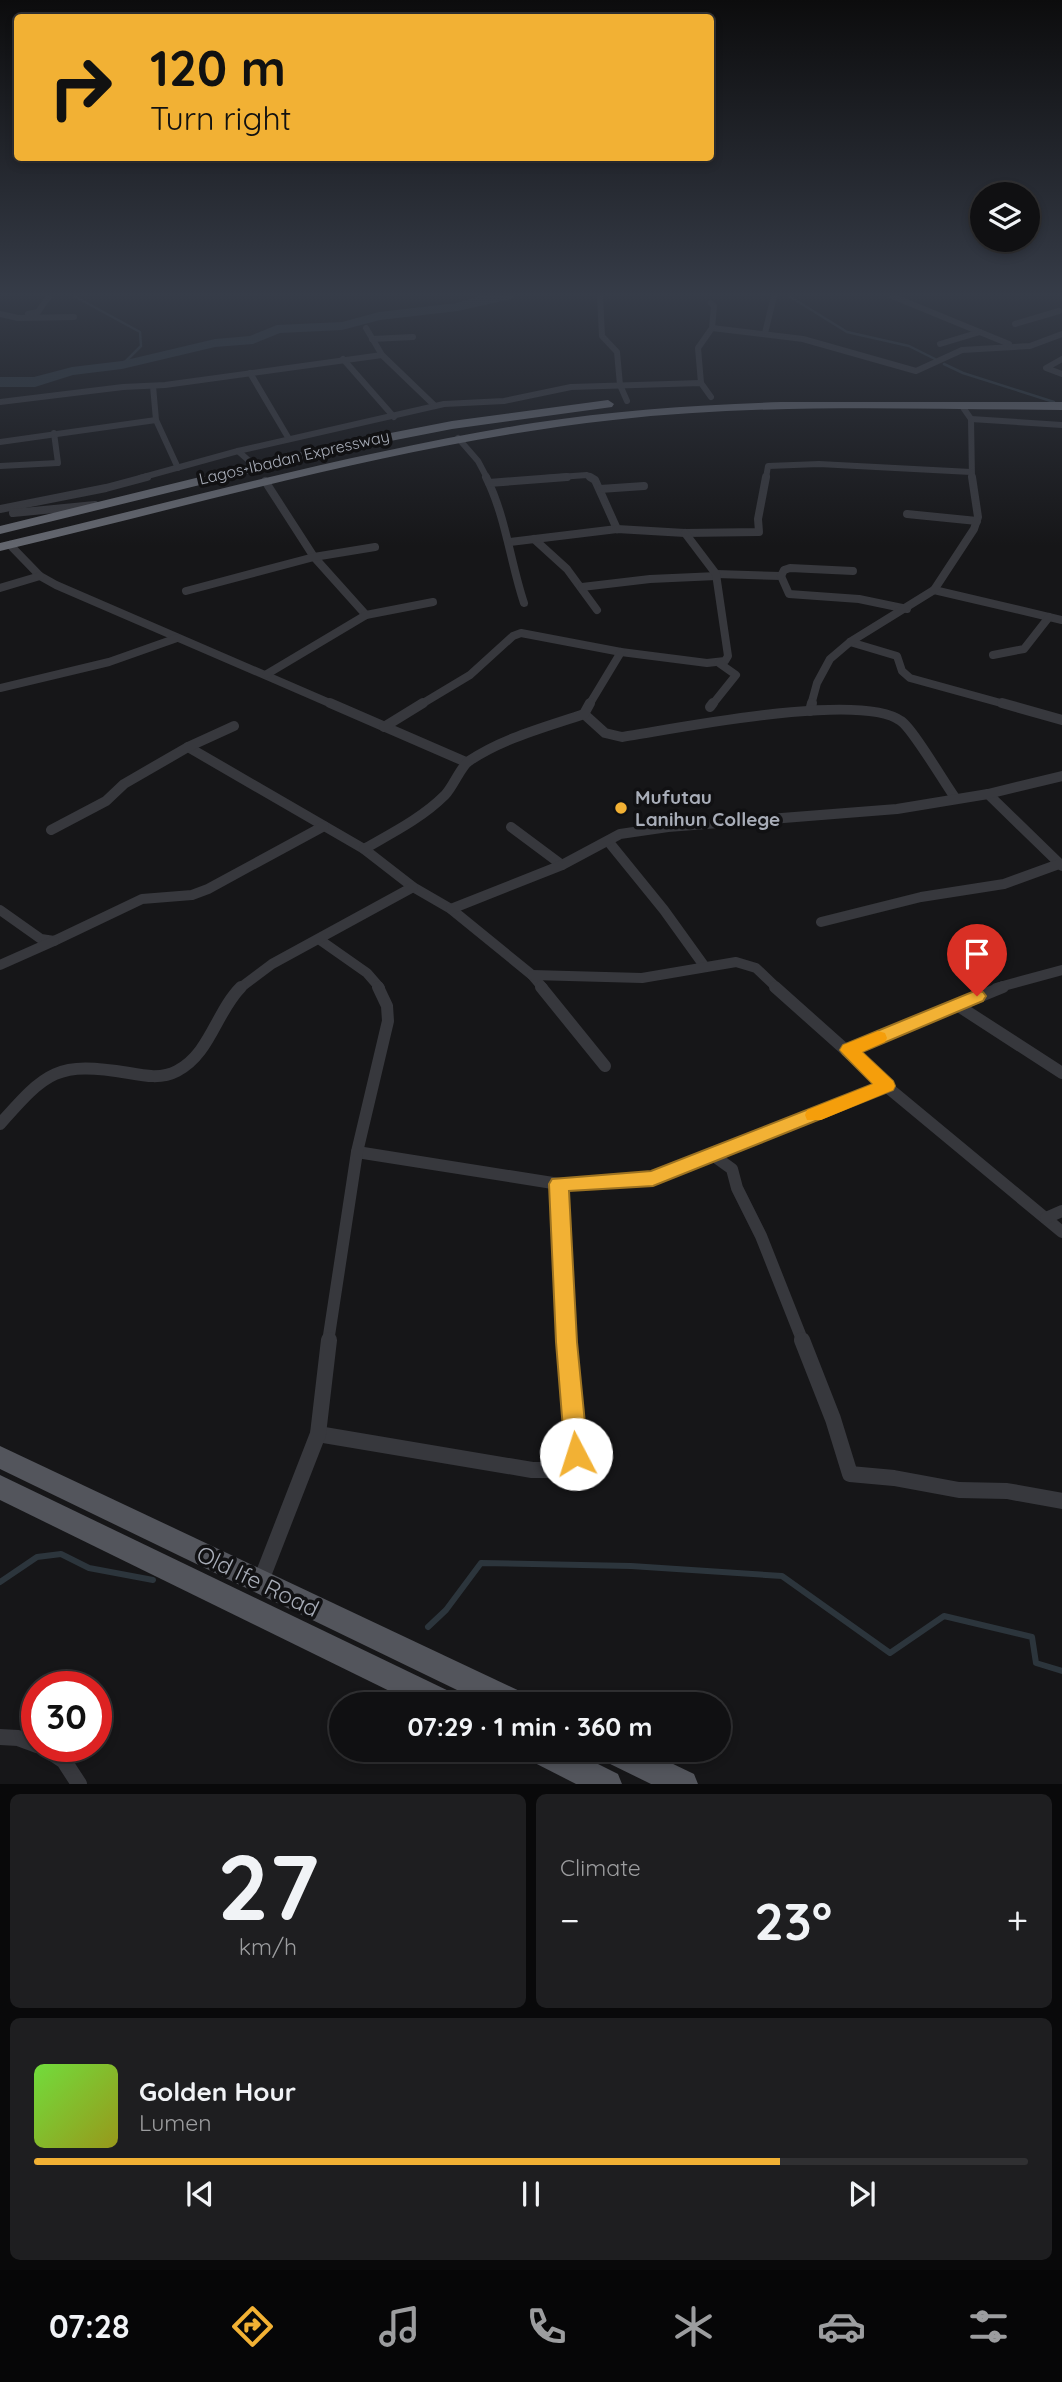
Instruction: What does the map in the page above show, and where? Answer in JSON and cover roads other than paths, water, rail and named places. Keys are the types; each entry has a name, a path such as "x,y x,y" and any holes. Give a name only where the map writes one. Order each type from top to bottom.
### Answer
{"highway":[{"name":"Lagos-Ibadan Expressway","path":"0,530 334,448 452,425 627,401 712,397 1062,393"},
{"name":"Lagos-Ibadan Expressway","path":"5,546 355,459 458,438 592,418 776,407 1062,406"}],"main road":[{"name":"Old Ife Road","path":"0,1457 491,1692"},
{"name":"Old Ife Road","path":"0,1487 419,1692"},
{"path":"87,1530 103,1507"},
{"path":"559,1762 591,1780"},
{"path":"638,1762 684,1783"}],"street":[{"path":"0,402 203,379"},
{"path":"254,379 289,439"},
{"path":"361,379 394,417"},
{"path":"407,379 435,406"},
{"path":"619,379 627,401"},
{"path":"701,379 712,397"},
{"path":"0,509 106,488 238,451 435,406 504,401 571,387 701,383"},
{"path":"153,386 156,420 178,468"},
{"path":"810,711 822,673 830,659 850,642 934,590 977,521 971,472 971,419 962,406"},
{"path":"971,419 1062,425"},
{"path":"0,442 156,420"},
{"path":"0,466 58,463 54,433"},
{"path":"458,438 478,461 489,483 510,542 512,568 524,603"},
{"path":"238,451 256,467"},
{"path":"510,542 617,529 685,533 759,532 758,519 768,466 819,464 971,472"},
{"path":"489,483 587,475 595,480 617,529"},
{"path":"265,481 314,557 366,615"},
{"path":"600,489 644,486"},
{"path":"0,515 114,503"},
{"path":"907,514 977,521"},
{"path":"685,533 717,575 728,656 719,663"},
{"path":"534,539 567,569 597,610"},
{"path":"5,546 40,576 56,585 466,762"},
{"path":"186,592 314,557 376,547"},
{"path":"853,571 790,568 784,570 782,576 789,594 859,599 906,609"},
{"path":"582,587 717,575 782,576"},
{"path":"0,588 40,576"},
{"path":"934,590 1056,619"},
{"path":"267,674 366,615 433,602"},
{"path":"993,654 1024,649 1056,619 1062,609"},
{"path":"384,727 470,676 513,636 521,633 621,652 719,663 736,675 710,707"},
{"path":"0,688 109,662 177,638"},
{"path":"850,642 897,656 902,671 910,678 1062,720"},
{"path":"364,849 419,817 462,775 466,762 520,736 584,714 621,652"},
{"path":"584,714 605,733 622,737 810,711 881,712 898,716 956,799"},
{"path":"51,830 106,801 124,784 188,747 234,726"},
{"path":"188,747 364,849 413,887 451,909 532,975 605,1066"},
{"path":"451,909 562,865 620,834 642,829 897,809 988,794 1062,776"},
{"path":"821,922 921,897 1004,884 1061,865 1034,835 988,794"},
{"path":"0,965 142,900 192,895 208,889 324,826"},
{"path":"511,827 562,865"},
{"path":"608,841 664,910 705,967"},
{"path":"0,1124 26,1094 54,1071 70,1066 89,1066 149,1077 177,1072 195,1057 244,983 273,964 413,887"},
{"path":"0,910 41,939 54,941"},
{"path":"260,1583 318,1434 334,1294 357,1152 388,1021 389,1005 380,985 320,940"},
{"path":"532,975 604,979 677,974 734,961 746,962 756,968 811,1021 849,1050 886,1086 1062,1231"},
{"path":"849,1050 997,988 1062,970"},
{"path":"957,1005 1062,1073"},
{"path":"357,1152 559,1184 653,1179 886,1086"},
{"path":"714,1156 732,1169 737,1188 761,1236 833,1419 850,1474 894,1478 959,1490 1007,1491 1062,1501"},
{"path":"318,1434 532,1470 562,1472 571,1467 576,1454 559,1184"},
{"path":"1046,1219 1062,1211"},
{"path":"0,1737 21,1739"},
{"path":"65,1762 79,1783"}],"waterway":[{"path":"0,382 35,382 44,379"},
{"path":"983,379 1054,402"},
{"path":"0,1582 37,1557 61,1554 89,1568 153,1580"},
{"path":"428,1627 446,1610 481,1563 631,1566 782,1576 890,1653 944,1616 1032,1637 1036,1663 1062,1671"}],"place":[{"name":"Mufutau Lanihun College","path":"621,808"}]}
